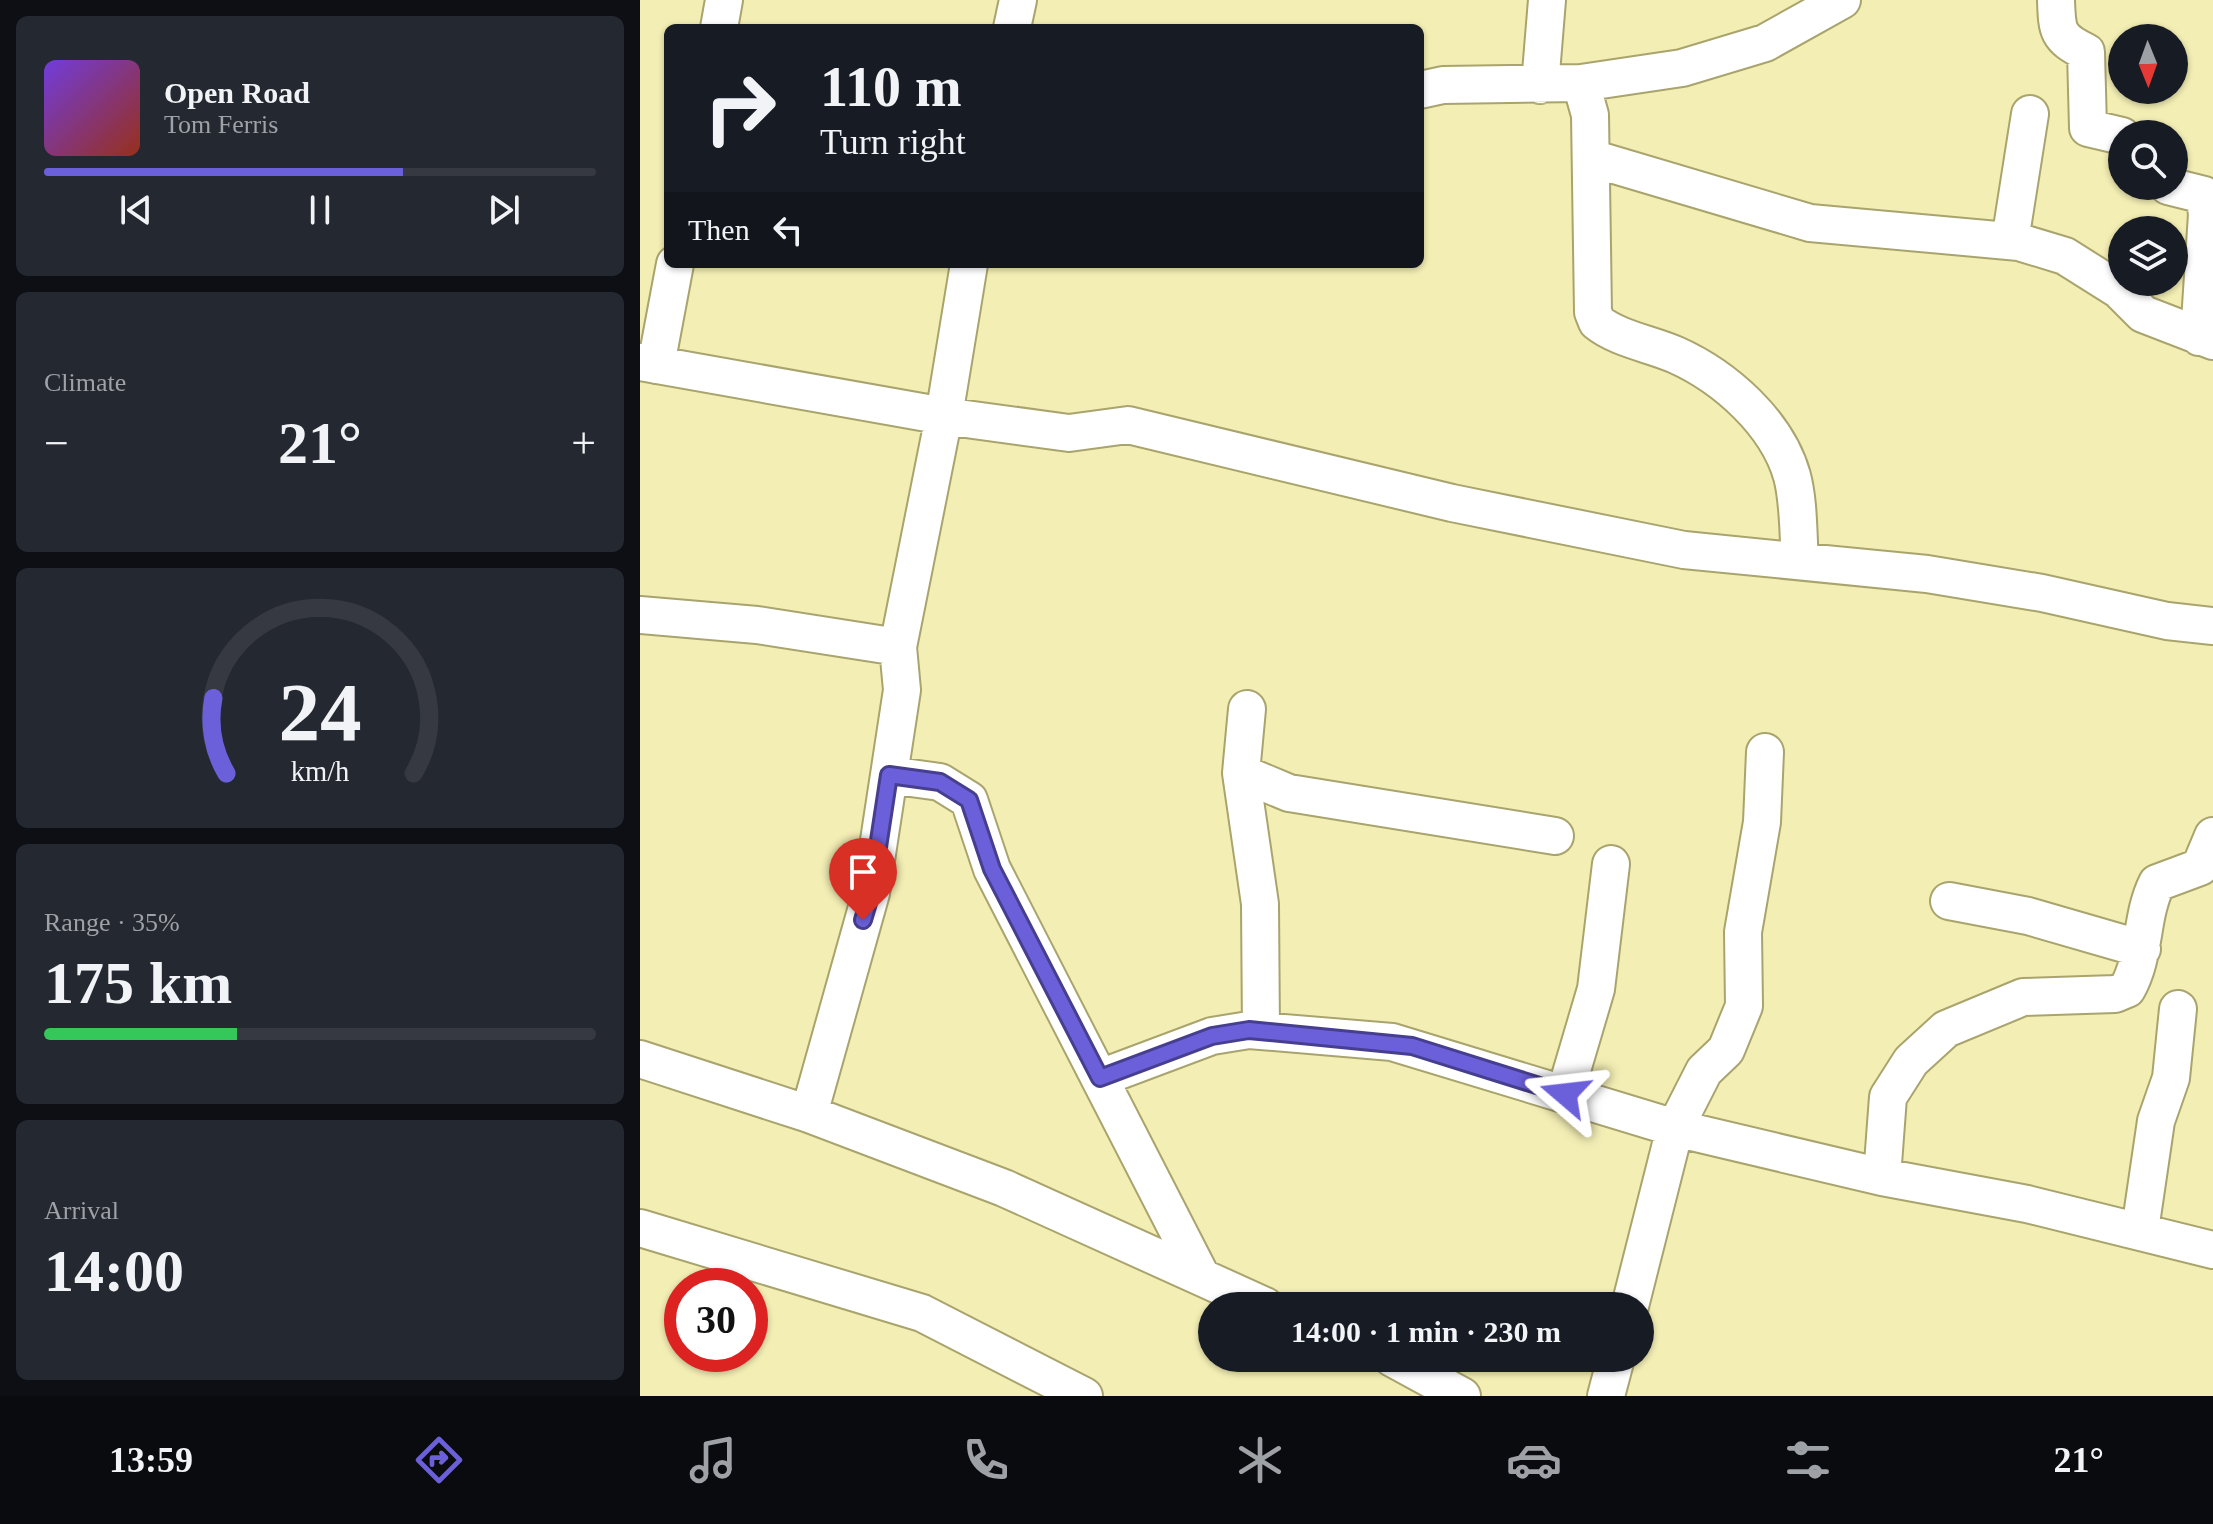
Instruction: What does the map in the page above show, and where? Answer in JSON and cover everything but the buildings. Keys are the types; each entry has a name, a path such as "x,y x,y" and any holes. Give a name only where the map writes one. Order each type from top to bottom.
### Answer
{"street":[{"path":"720,24 724,0"},
{"path":"1013,24 1018,0"},
{"path":"1540,85 1547,0"},
{"path":"1424,89 1443,85 1581,83 1682,68 1765,43 1842,0"},
{"path":"2056,0 2057,25 2064,40 2086,52 2088,128 2108,133"},
{"path":"1581,83 1590,115 1593,312 1597,322 1704,368 1731,390 1763,425 1781,447 1792,478 1800,561"},
{"path":"2010,241 2030,114"},
{"path":"1591,158 1810,223 2010,241 2065,256 2119,290 2143,314 2206,339 2209,288 2204,195 2188,191"},
{"path":"674,268 648,364 944,416 1069,433 1128,425 1452,503 1684,550 1927,574 2042,593 2167,621 2213,626"},
{"path":"809,1114 871,893 902,690 898,647 944,416 968,268"},
{"path":"640,615 757,625 898,647"},
{"path":"1247,709 1241,773 1260,904 1261,1031"},
{"path":"1634,1292 1675,1128 1704,1071 1726,1050 1744,1006 1743,932 1762,822 1765,752"},
{"path":"1241,773 1289,793 1555,836"},
{"path":"889,775 940,782 969,800 992,869 1201,1276"},
{"path":"1882,1177 1888,1097 1911,1061 1946,1029 2023,997 2115,994 2127,989 2136,974 2150,896 2157,883 2200,867 2213,836"},
{"path":"1565,1094 1596,989 1611,864"},
{"path":"1949,901 2028,916 2142,949"},
{"path":"2140,1230 2156,1121 2171,1078 2178,1009"},
{"path":"1100,1078 1212,1036 1261,1031 1412,1046 1675,1128 1882,1177 2140,1230 2213,1250"},
{"path":"640,1059 809,1114 1004,1188 1235,1292"},
{"path":"640,1228 922,1313 1084,1396"},
{"path":"1418,1372 1462,1396"},
{"path":"1606,1396 1612,1372"}],"route":[{"path":"863,920 871,893 889,775 940,782 956,789 969,800 992,869 1100,1078 1212,1036 1249,1030 1412,1046 1565,1094"}]}
